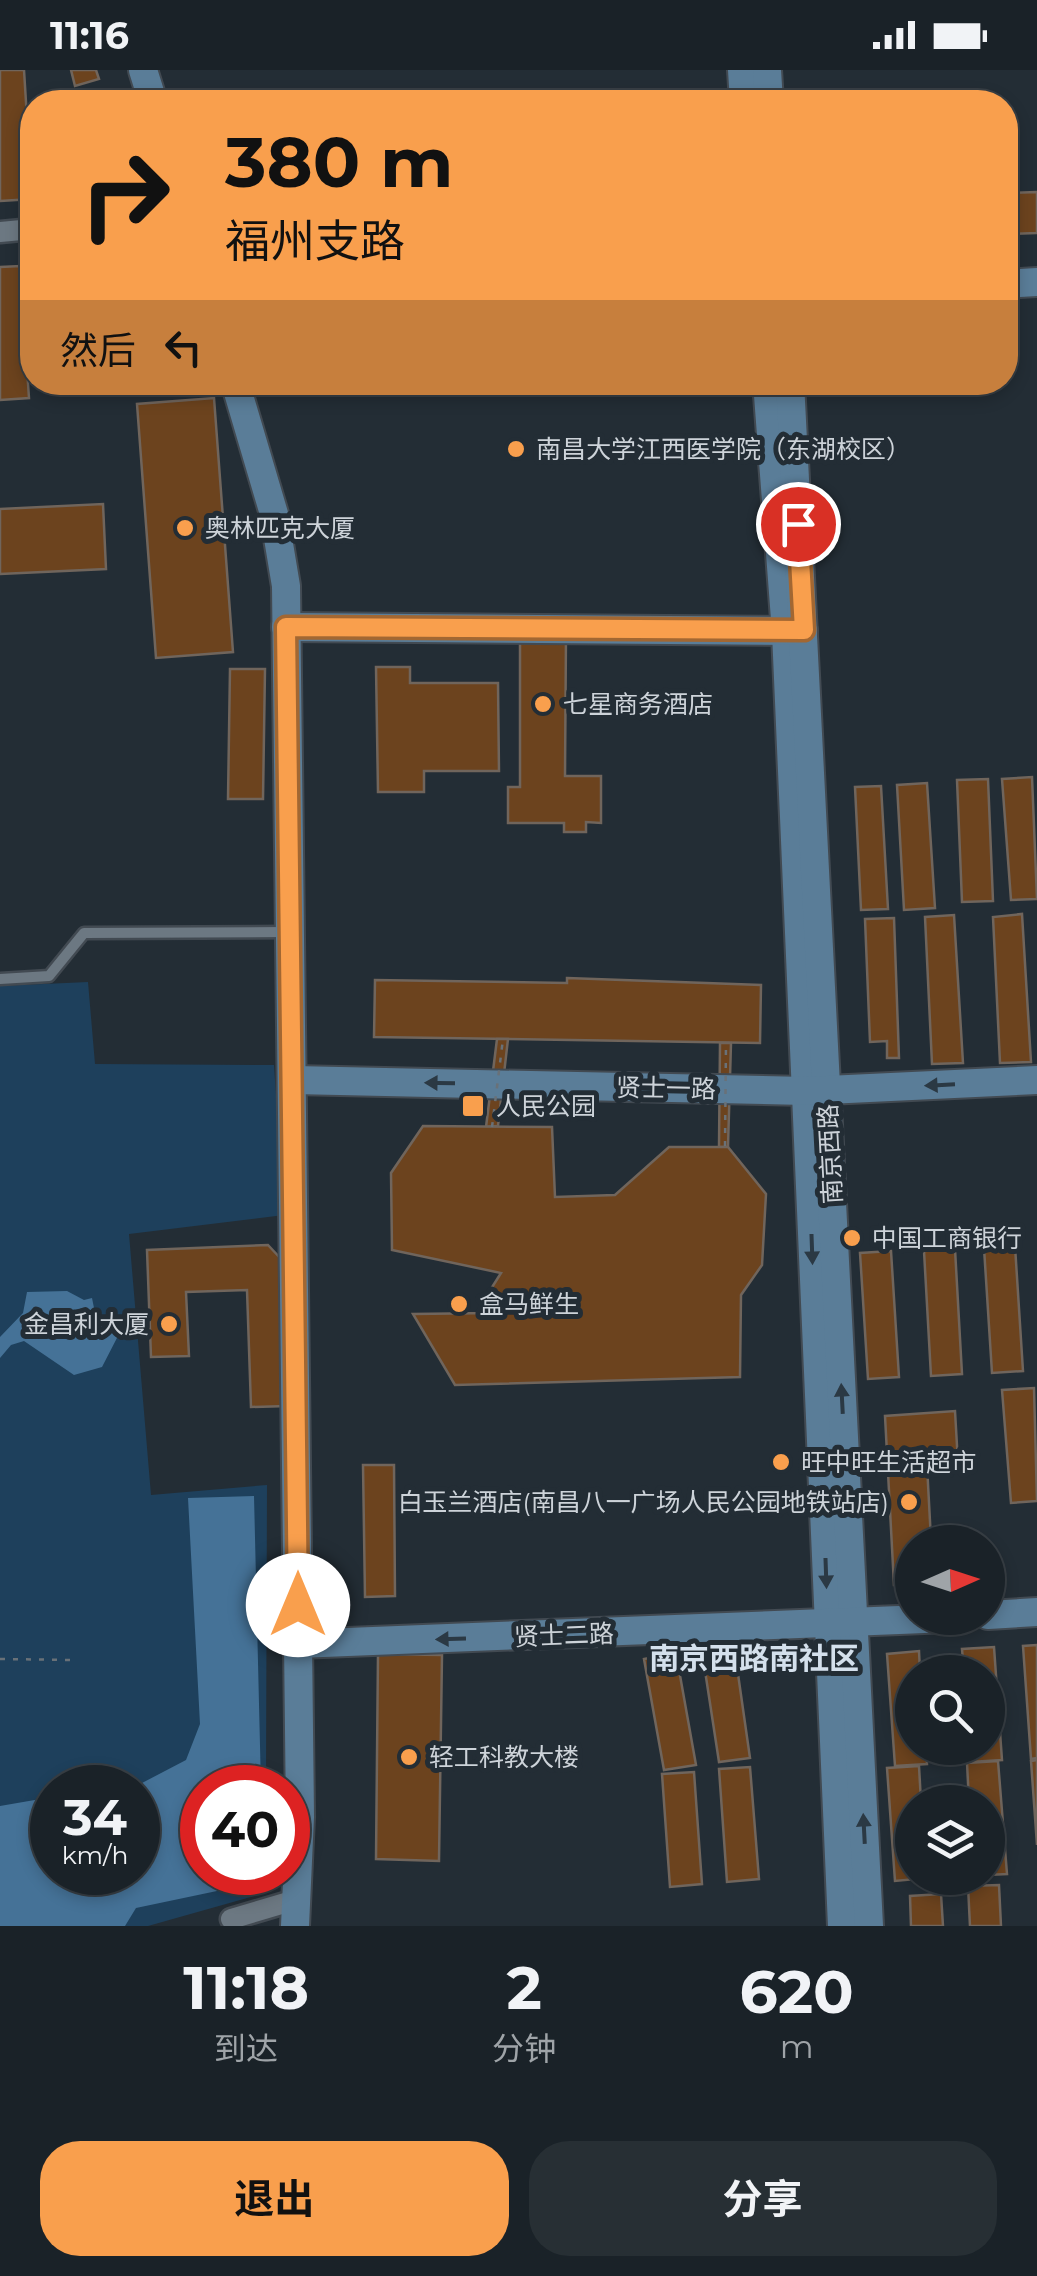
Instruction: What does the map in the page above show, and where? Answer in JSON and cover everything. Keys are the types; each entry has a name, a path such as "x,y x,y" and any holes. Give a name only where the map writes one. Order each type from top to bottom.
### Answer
{"street":[{"path":"231,1919 295,1913 298,1644 286,586 274,514 239,395"},
{"name":"南京西路","path":"768,395 795,631"},
{"name":"南京西路","path":"790,395 795,631 841,1624 842,1926"},
{"path":"286,627 795,631"},
{"name":"贤士一路","path":"294,1080 816,1091 1037,1080"},
{"path":"1005,1614 1037,1612"},
{"name":"贤士二路","path":"298,1644 895,1621"},
{"name":"南京西路","path":"841,1624 869,1926"}],"lane":[{"path":"0,979 49,976 84,933 292,932"}],"path":[{"path":"492,1126 502,1040"},
{"path":"725,1146 726,1043"},
{"path":"0,1658 73,1660"}],"shaded area":[{"path":"88,982 95,1064 274,1065 284,1215 129,1234 151,1495 267,1485 266,1765 180,1765 180,1895 258,1895 148,1926 0,1926 0,986"},
{"path":"67,1291 84,1300 92,1298 94,1308 119,1334 102,1367 74,1375 24,1341 11,1345 0,1358 0,1337 23,1313 27,1292"},
{"path":"254,1496 260,1765 180,1765 180,1895 198,1895 136,1908 125,1926 0,1926 0,1806 30,1801 30,1895 160,1895 160,1774 186,1760 200,1724 188,1498"}],"building":[{"path":"0,70 24,70 25,90 20,90 20,200 0,201"},
{"path":"71,70 96,70 99,79 75,86"},
{"path":"1037,192 1037,233 1018,234 1018,193"},
{"path":"20,266 20,395 29,398 0,400 0,267"},
{"name":"奥林匹克大厦","path":"214,398 233,652 156,658 137,404"},
{"path":"103,504 106,569 0,574 0,509"},
{"name":"七星商务酒店","path":"520,633 566,633 565,776 601,776 601,823 586,822 586,832 564,832 564,823 508,823 508,787 520,787"},
{"path":"376,667 410,667 410,683 498,683 499,771 424,771 424,792 378,792"},
{"path":"230,669 265,669 263,799 228,799"},
{"path":"1032,777 1037,899 1011,900 1002,779"},
{"path":"988,779 993,901 962,902 957,780"},
{"path":"927,783 935,908 904,910 897,785"},
{"path":"881,786 888,909 861,910 855,787"},
{"path":"1022,914 1031,1062 1000,1063 993,917"},
{"path":"954,915 963,1063 932,1064 925,917"},
{"path":"894,918 899,1058 887,1058 887,1041 870,1042 865,919"},
{"path":"567,978 761,985 760,1043 374,1037 375,980 567,983"},
{"path":"497,1039 508,1039 498,1126 486,1127"},
{"path":"720,1043 731,1043 728,1147 719,1147"},
{"path":"423,1126 552,1127 555,1197 615,1195 669,1147 728,1147 766,1194 762,1265 741,1295 740,1377 455,1385 413,1314 492,1313 489,1292 501,1273 392,1250 391,1173"},
{"name":"金昌利大厦","path":"268,1245 282,1260 287,1406 251,1407 247,1290 186,1292 189,1356 151,1357 147,1250"},
{"path":"1015,1246 1023,1371 992,1373 984,1248"},
{"path":"955,1249 962,1374 931,1376 924,1251"},
{"path":"891,1251 899,1377 868,1379 860,1253"},
{"path":"1034,1388 1037,1501 1011,1503 1002,1390"},
{"name":"白玉兰酒店(南昌八一广场人民公园地铁站店)","path":"955,1411 958,1463 927,1465 930,1525 895,1525 895,1585 894,1585 885,1416"},
{"path":"363,1465 394,1465 395,1596 365,1597"},
{"path":"1037,1645 1037,1758 1031,1759 1023,1646"},
{"path":"734,1646 750,1758 719,1762 702,1651"},
{"path":"994,1647 995,1655 963,1655 962,1649"},
{"path":"919,1651 919,1655 895,1655 895,1765 911,1765 895,1766 887,1654"},
{"path":"676,1653 696,1765 664,1770 644,1659"},
{"name":"轻工科教大楼","path":"378,1654 442,1655 439,1861 376,1859"},
{"path":"1037,1760 1037,1845 1031,1761"},
{"path":"967,1765 998,1765 1000,1785 968,1785"},
{"path":"919,1766 920,1785 895,1785 895,1881 887,1768"},
{"path":"750,1767 759,1879 727,1882 719,1769"},
{"path":"694,1772 702,1884 670,1887 662,1774"},
{"path":"941,1895 943,1926 911,1926 910,1896"},
{"path":"968,1895 999,1895 1001,1926 970,1926"}],"place":[{"name":"南昌大学江西医学院（东湖校区）","path":"516,449"},
{"name":"奥林匹克大厦","path":"185,528"},
{"name":"七星商务酒店","path":"543,704"},
{"name":"人民公园","path":"473,1106"},
{"name":"中国工商银行","path":"852,1238"},
{"name":"盒马鲜生","path":"459,1304"},
{"name":"金昌利大厦","path":"169,1324"},
{"name":"旺中旺生活超市","path":"781,1462"},
{"name":"白玉兰酒店(南昌八一广场人民公园地铁站店)","path":"909,1502"},
{"name":"轻工科教大楼","path":"409,1757"}],"district":[{"name":"南京西路南社区","path":"754,1659"}],"route":[{"path":"298,1605 286,627 804,630 798,524"}]}
